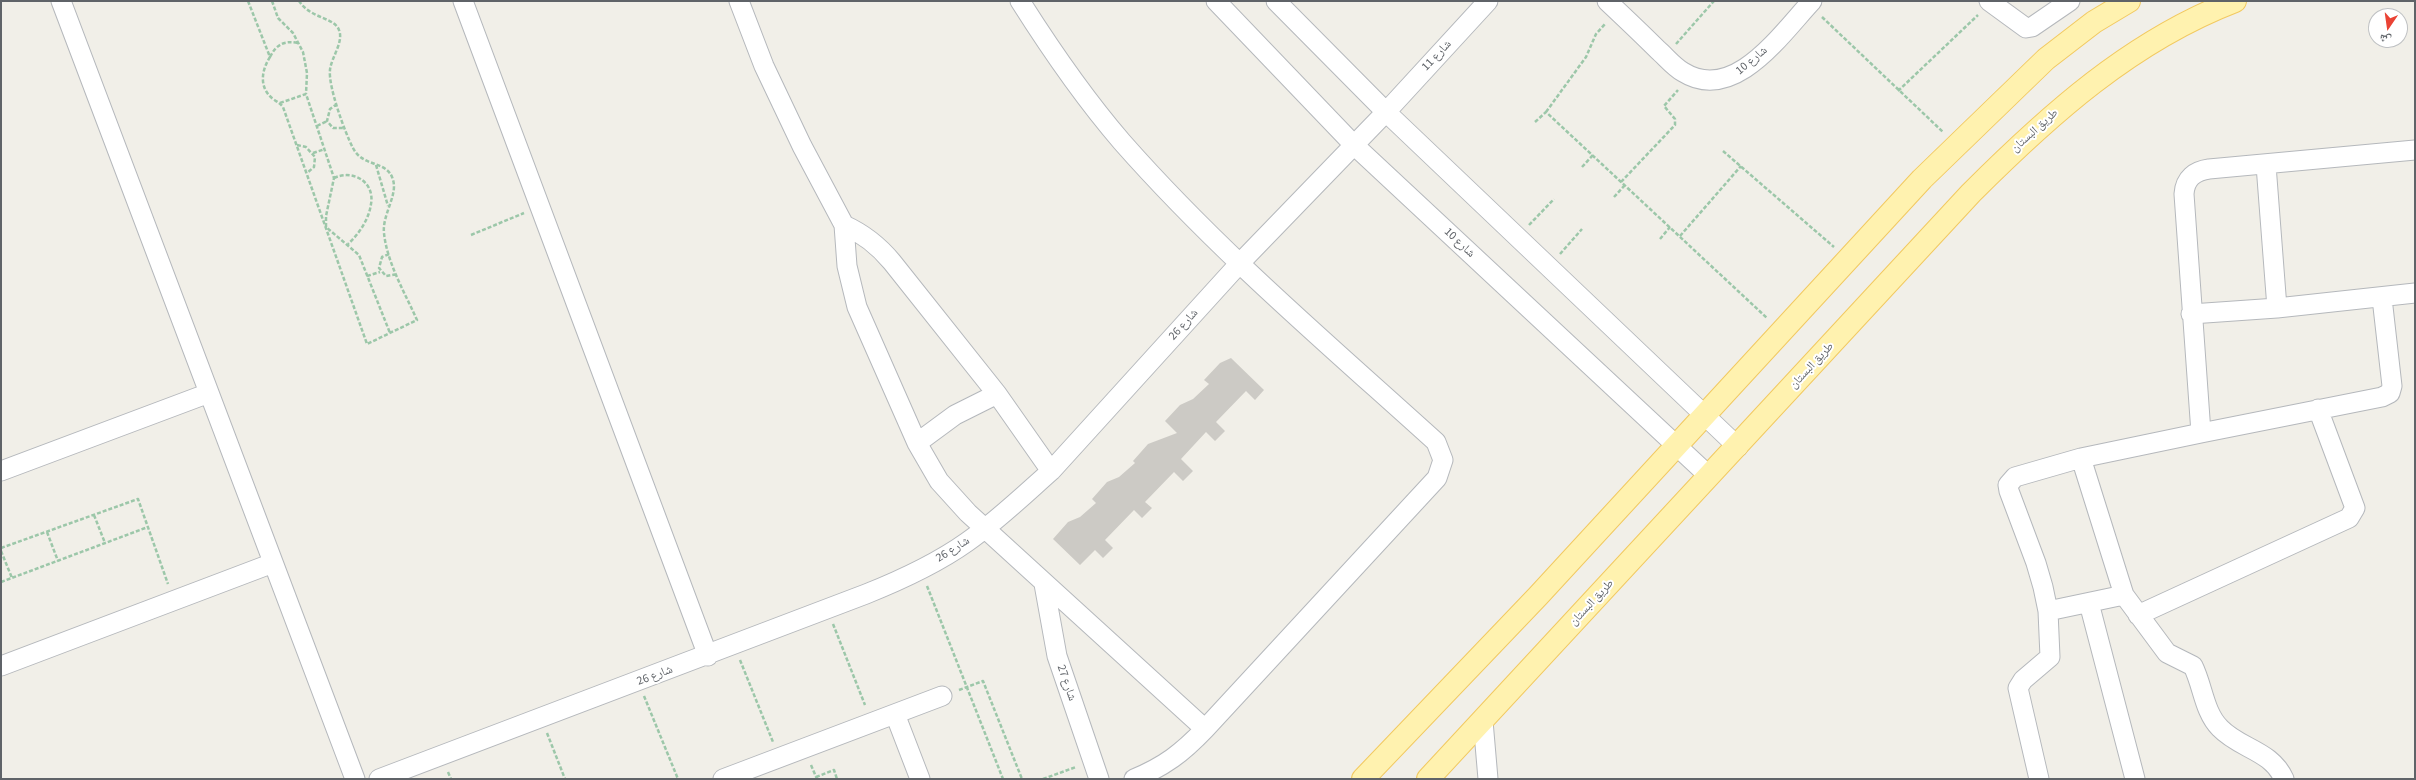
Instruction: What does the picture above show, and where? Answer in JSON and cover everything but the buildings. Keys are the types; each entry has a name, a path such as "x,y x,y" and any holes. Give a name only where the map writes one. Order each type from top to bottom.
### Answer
{"main road":[{"path":"1363,779 1538,596 1675,445 1956,145 2046,59 2094,22 2129,1"},
{"name":"طريق البستان","path":"1428,779 1971,193 2044,123 2094,80 2152,42 2235,1"}],"street":[{"path":"61,1 355,779"},
{"path":"462,1 708,656"},
{"path":"739,1 764,66 802,146 844,225 847,266 857,307 917,443 939,481 953,498 1044,584 1206,729"},
{"path":"1020,1 1076,84 1121,141 1170,194 1239,264 1436,442 1443,460 1437,478 1206,729 1184,751 1159,768 1134,779"},
{"name":"شارع 10","path":"1216,1 1354,145 1709,476"},
{"path":"1276,1 1386,112 1738,446"},
{"name":"شارع 11","path":"1386,112 1488,1"},
{"path":"1990,2 2026,28 2032,28 2070,1"},
{"name":"شارع 10","path":"1613,7 1682,72 1691,76 1713,81 1735,76 1758,58 1811,3"},
{"name":"شارع 26","path":"379,779 828,610 920,570 967,542 1051,470 1239,264 1386,112"},
{"path":"2201,433 2191,314 2184,187 2197,171 2415,150"},
{"path":"2266,165 2277,308"},
{"path":"844,225 862,234 878,246 997,394 1051,470"},
{"path":"2191,314 2277,308 2382,298 2415,293"},
{"path":"2040,779 2018,688 2023,680 2050,657 2048,611 2036,562 2008,492 2008,484 2015,477 2081,458 2382,396 2392,391 2382,298"},
{"path":"1,471 209,393"},
{"path":"917,443 955,415 997,394"},
{"path":"2138,615 2349,518 2356,508 2318,409"},
{"path":"2081,458 2124,595 2168,654 2188,662 2193,666 2210,714 2220,728 2230,737 2266,756 2277,766 2284,779"},
{"path":"1,666 273,563"},
{"name":"شارع 27","path":"1044,584 1057,656 1099,779"},
{"path":"2048,611 2124,595"},
{"path":"2089,603 2135,779"},
{"path":"727,778 942,696"},
{"path":"895,714 920,779"},
{"path":"1483,721 1488,779"}],"path":[{"path":"248,1 270,57"},
{"path":"272,1 278,18 293,33 303,52 308,73 306,94 334,178 326,216 326,227"},
{"path":"298,43 291,41 278,46 270,57 263,74 263,83 272,98 280,103 297,146 367,344 417,320 389,254 384,232 388,207 394,192 393,178 385,168 364,161 353,149 330,85 329,72 332,59 339,42 339,30 332,21 311,14 299,1"},
{"path":"1665,56 1714,1"},
{"path":"1898,91 1990,2"},
{"path":"1811,3 1898,91 1956,145"},
{"path":"1535,122 1546,112 1586,57 1599,30 1613,7"},
{"path":"1621,182 1675,125 1675,119 1665,110 1664,106 1691,76"},
{"path":"280,103 306,94"},
{"path":"317,126 327,121 330,109 337,104"},
{"path":"1546,112 1781,331"},
{"path":"327,121 337,129 345,128"},
{"path":"297,146 306,146 313,153 314,167 307,174"},
{"path":"313,153 324,149"},
{"path":"1723,150 1848,259"},
{"path":"1582,167 1593,155"},
{"path":"376,165 388,207"},
{"path":"1680,236 1741,166"},
{"path":"334,178 341,175 356,176 367,185 371,193 372,202 367,218 348,244"},
{"path":"1614,197 1625,185"},
{"path":"1518,237 1554,199"},
{"path":"471,235 540,207"},
{"path":"326,227 348,244 359,255 390,333"},
{"path":"1660,239 1670,227"},
{"path":"1548,266 1582,229"},
{"path":"380,272 380,260 389,254"},
{"path":"367,276 380,272"},
{"path":"380,272 386,276 398,274"},
{"path":"12,578 1,550 138,499 174,600"},
{"path":"94,515 105,543"},
{"path":"1,582 148,527"},
{"path":"47,532 58,561"},
{"path":"920,570 1002,779"},
{"path":"828,610 872,722"},
{"path":"735,646 779,758"},
{"path":"942,696 983,681 1022,779"},
{"path":"639,682 678,779"},
{"path":"542,718 565,779"},
{"path":"1043,779 1092,760"},
{"path":"816,777 834,770 837,779"}]}
